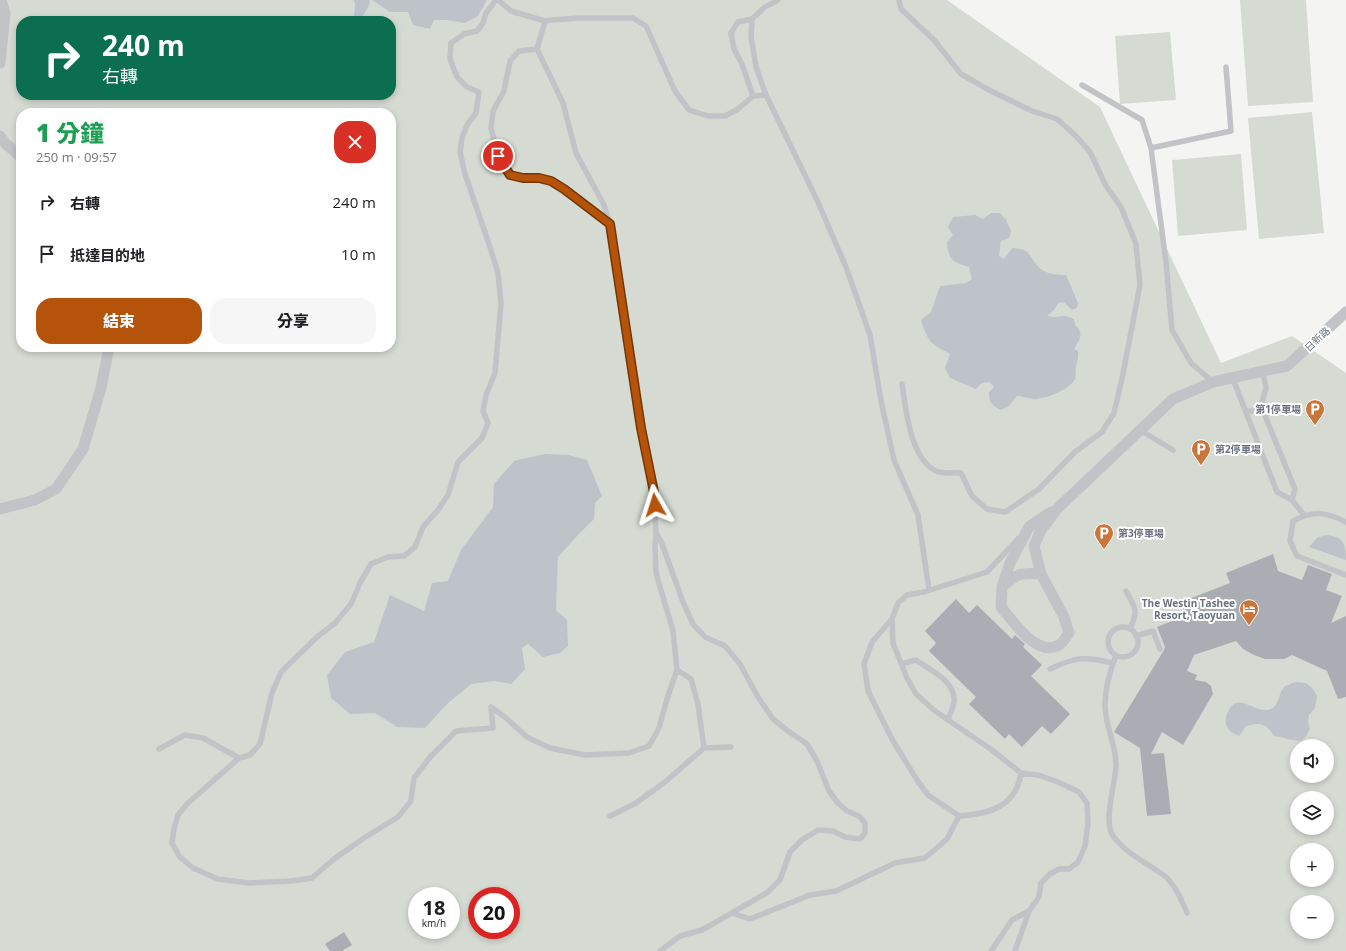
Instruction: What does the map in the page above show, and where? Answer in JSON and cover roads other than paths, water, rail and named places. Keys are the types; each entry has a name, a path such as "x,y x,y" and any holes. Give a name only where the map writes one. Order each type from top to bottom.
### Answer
{"street":[{"path":"0,63 5,13 1,0"},
{"path":"0,136 6,144 16,153"},
{"name":"日新路","path":"1262,372 1287,366 1346,312"},
{"path":"0,509 35,500 56,488 84,449 101,388 108,352"},
{"path":"1058,508 1029,527 1010,563 1002,587 1001,607 1031,641 1046,648 1059,645 1069,633 1064,617 1041,574 1034,546 1041,530 1058,508 1173,399 1213,382 1262,372"},
{"path":"1002,587 1015,576 1027,572 1041,574"}],"lane":[{"path":"545,22 537,49 563,103 576,153 604,205 610,224 641,428 654,492 656,573 673,632 678,670 667,699 659,728 649,746 629,753 585,755 550,748 527,737 491,707 493,728 456,731 431,756 414,778 411,801 398,817 334,859 312,878 292,881 249,883 218,879 193,868 179,856 172,844 178,815 187,804 239,758 250,755 260,744 272,693 281,672 317,637 339,619 351,604 360,583 371,564 388,557 404,556 415,547 424,526 438,510 448,495 458,462 482,438 488,423 484,411 486,394 495,373 501,303 498,273 465,174 460,152 462,138 467,125 476,113 479,92 467,87 457,77 450,59 451,43 464,34 476,31 483,23 486,13 497,0 511,11 545,22 551,20 580,18 633,18 646,26 675,91 689,110 708,116 725,116 738,109 753,96 766,95"},
{"path":"753,96 742,64 734,49 731,33 738,22 752,19 765,8 778,0"},
{"path":"899,0 901,9 934,40 961,74 1032,111 1057,119 1075,135 1090,152 1106,186 1121,207 1136,244 1140,285 1114,413 1102,432 1075,452 1039,489 1005,512 987,509 972,496 961,473 937,471 922,459 911,436 902,384"},
{"path":"752,19 751,37 756,67 766,95 846,267 870,335 881,401 894,460 918,515 929,590"},
{"path":"537,49 519,51 510,61 504,91 493,111 491,128 498,156 510,175 523,178 539,178 551,181 610,224"},
{"path":"1151,148 1231,131 1226,67"},
{"path":"1082,85 1142,120 1151,148 1166,262 1172,330 1191,363 1213,382"},
{"path":"1246,411 1256,411 1260,406 1266,388 1262,372"},
{"path":"1233,379 1277,492 1292,500 1304,515"},
{"path":"1260,406 1295,490 1292,500"},
{"path":"1140,430 1173,450"},
{"path":"1346,522 1334,516 1318,513 1304,515 1293,521 1290,541 1297,556 1346,575"},
{"path":"1020,773 1017,789 1004,805 977,815 959,816 928,795 893,741 868,691 864,664 872,642 892,619 898,603 906,595 924,592 987,572 1029,527"},
{"path":"656,533 661,541 683,602 694,624 705,637 725,646 740,664 758,697 773,719 788,732 807,744 817,761 829,792 847,811 859,816 865,823 865,833 860,839 845,837 833,831 818,830 802,840 790,852 780,880 768,892 702,930 680,936 660,951"},
{"path":"1126,591 1136,611 1136,618 1130,628"},
{"path":"892,619 893,643 907,678 916,694 935,711 992,750 1020,773 1038,775 1058,782 1080,792 1087,803 1088,823 1085,846 1078,862 1069,869 1059,869 1050,874 1041,883 1039,897 1029,911 1014,951"},
{"path":"1120,627 1130,628 1136,636 1137,646 1132,653 1123,657 1116,655 1109,646 1109,636 1115,629 1120,627"},
{"path":"1136,636 1153,631 1160,649"},
{"path":"1116,655 1107,684 1105,705 1107,724 1116,751 1116,768 1109,816 1112,834 1120,845 1139,860 1167,878 1179,894 1187,913"},
{"path":"1050,669 1067,661 1081,658 1097,659 1113,663"},
{"path":"901,664 916,660 945,680 953,691 954,702 948,720"},
{"path":"678,670 692,679 698,704 704,748"},
{"path":"159,749 184,735 203,738 239,758"},
{"path":"610,816 636,803 665,782 704,748 731,747"},
{"path":"732,913 750,919 810,895 836,891 895,863 925,858 946,840 959,816"},
{"path":"991,951 1012,920 1029,911"}],"place":[{"name":"第1停車場","path":"1315,426"},
{"name":"第2停車場","path":"1201,466"},
{"name":"第3停車場","path":"1104,550"},
{"name":"The Westin Tashee Resort, Taoyuan","path":"1249,626"}]}
